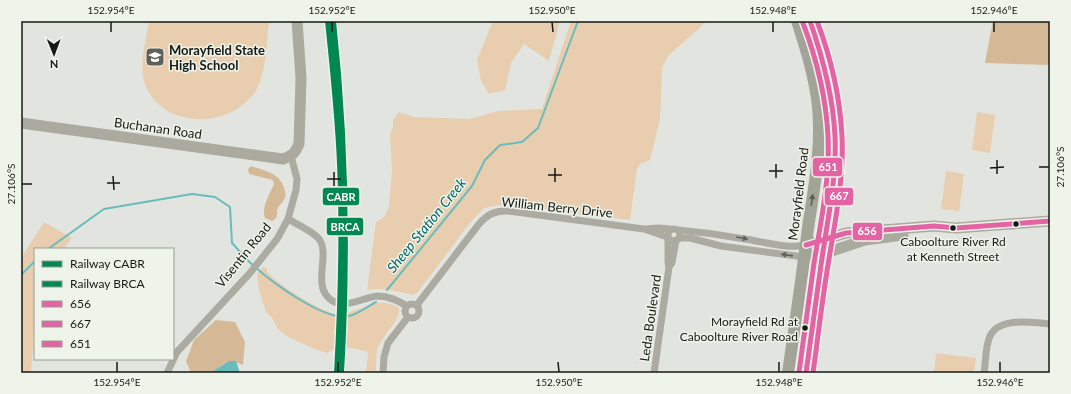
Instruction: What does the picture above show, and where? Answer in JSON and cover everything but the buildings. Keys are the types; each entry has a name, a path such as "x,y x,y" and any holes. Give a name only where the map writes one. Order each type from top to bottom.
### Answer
{"main road":[{"path":"291,156 296,152 299,144 300,78 297,21"},
{"name":"Morayfield Road","path":"788,373 817,171 819,146 817,96 812,72 797,21"},
{"path":"806,373 834,178 835,153 831,95 826,70 810,21"},
{"name":"Buchanan Road","path":"21,124 283,159 291,156"},
{"path":"805,251 823,254 865,240 896,235 934,233 956,228 1050,221"},
{"path":"805,251 825,240 846,233 934,226 956,228"}],"street":[{"name":"Visentin Road","path":"174,358 177,352 250,273 277,239 288,219 296,190 297,179 291,156"},
{"name":"William Berry Drive","path":"417,305 479,224 487,216 495,212 508,211 644,230 668,238"},
{"path":"288,219 320,240 322,250 322,285 325,293 331,300 345,304 380,296 396,300 406,306 410,304 417,305 420,311 418,316 412,318 408,317"},
{"name":"William Berry Drive","path":"644,230 653,228 670,229"},
{"path":"678,236 674,228 667,232 668,238 672,241 678,236 727,236 797,247 805,251"},
{"path":"678,236 721,246 805,251"},
{"name":"Leda Boulevard","path":"669,267 672,263 678,236"},
{"name":"Leda Boulevard","path":"654,373 669,267 668,238"},
{"path":"406,306 405,313 408,317"},
{"path":"383,373 384,357 388,343 408,317"},
{"path":"984,373 988,342 995,329 1004,324 1024,322 1050,324"},
{"name":"Visentin Road","path":"167,373 173,360"}],"shaded area":[{"path":"149,21 269,21 263,73 254,94 235,110 220,116 205,119 190,118 175,114 162,107 151,96 144,81 142,67"},
{"path":"493,21 560,21 549,61 524,44 511,63 505,90 489,94 481,81 477,60"},
{"path":"571,21 707,21 668,56 662,68 660,119 650,160 640,164 637,169 630,220 507,204 484,208 469,224 418,292 413,295 396,291 374,289 367,290 376,222 384,217 389,207 392,171 390,134 393,127 393,120 399,112 414,117 469,119 498,111 542,109"},
{"path":"993,21 1050,21 1050,65 985,63"},
{"path":"977,112 995,115 990,153 972,150"},
{"path":"251,166 271,173 279,179 284,188 285,194 283,202 278,208 276,218 272,221 265,218 264,209 274,184 273,180 249,174 248,169"},
{"path":"946,171 964,174 959,211 941,209"},
{"path":"44,222 72,238 64,248 34,248 34,330 31,373 21,373 21,258"},
{"path":"263,267 267,268 267,272 290,290 310,303 329,312 336,314 345,313 377,303 391,304 399,308 397,318 382,339 377,350 376,373 366,373 368,352 352,348 337,348 327,353 288,337 278,329 272,318 266,312 259,290 257,274"},
{"path":"216,320 235,322 245,342 243,365 229,362 209,373 191,373 186,361 194,340"},
{"path":"936,353 976,358 974,373 934,373"}],"water":[{"path":"229,361 236,361 240,373 210,373"}],"waterway":[{"name":"Sheep Station Creek","path":"387,290 472,186 485,160 500,145 522,142 538,128 578,21"},
{"name":"Sheep Station Creek","path":"49,248 104,209 192,194 215,197 230,207 232,243 250,263 298,299 326,313 339,316 352,315 376,302"},
{"name":"Sheep Station Creek","path":"21,275 34,262"}],"rail line":[{"name":"CABR","path":"328,21 337,110 341,189 340,320 337,373"},
{"name":"BRCA","path":"333,21 341,109 345,240 345,284 341,373"}],"transit line":[{"name":"656","path":"806,373 831,200 835,152 834,121 830,92 810,21"},
{"name":"667","path":"813,373 842,168 842,136 837,92 831,63 817,21"},
{"name":"651","path":"799,372 828,168 828,136 823,93 817,65 803,23"},
{"name":"656","path":"806,245 846,233 934,226 956,228 1050,221"}],"place":[{"name":"Morayfield State High School","path":"155,57"},
{"name":"Caboolture River Rd at Kenneth Street","path":"953,228"},
{"name":"Morayfield Rd at Caboolture River Road","path":"805,328"}]}
